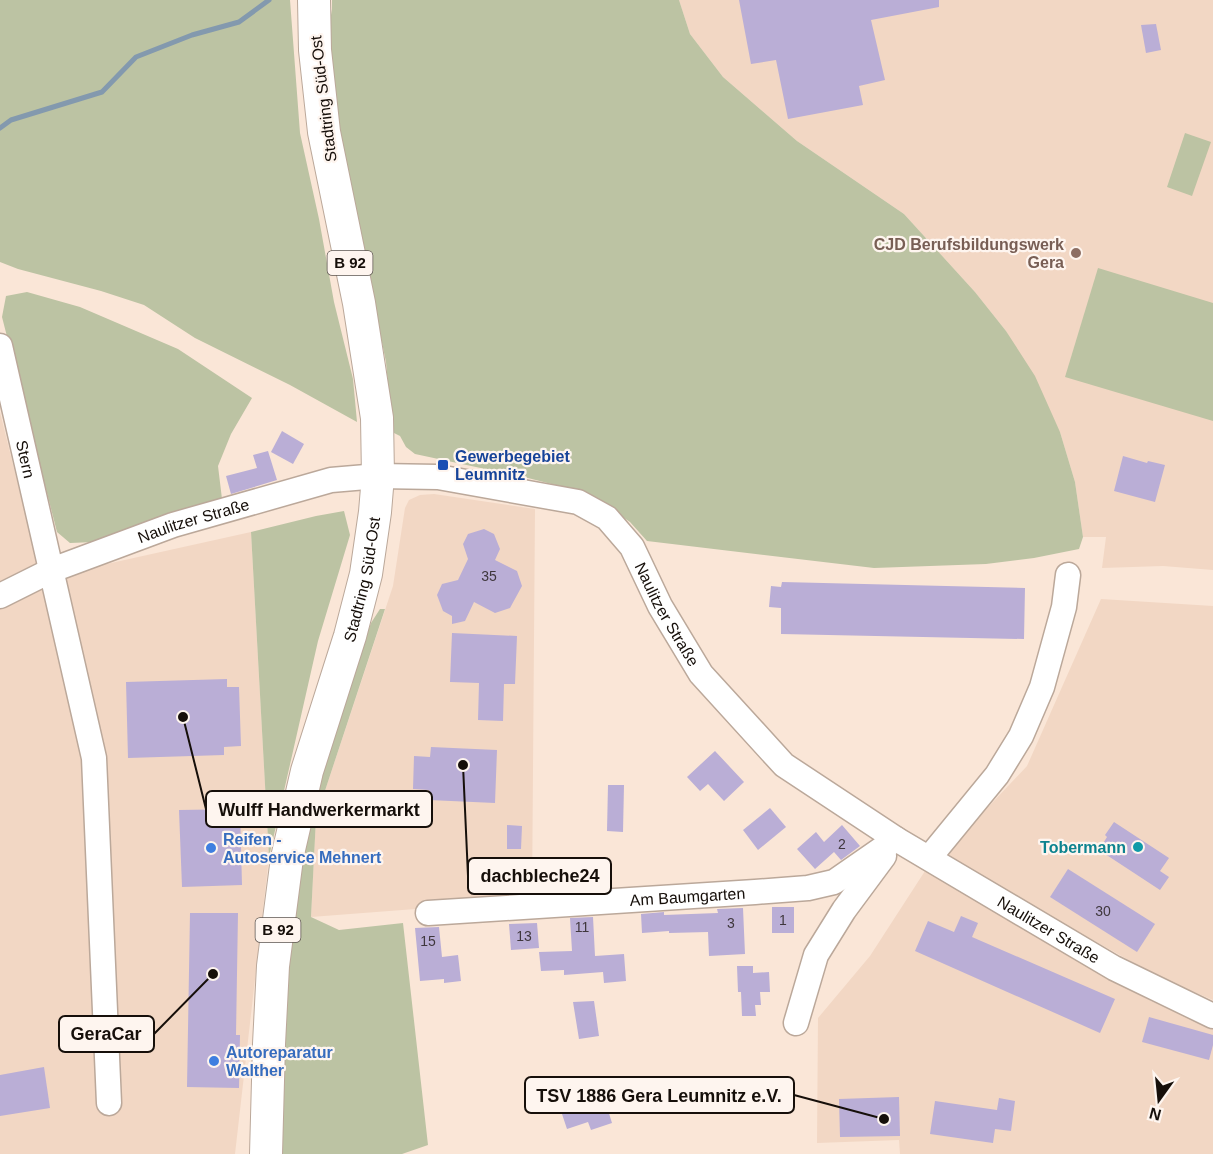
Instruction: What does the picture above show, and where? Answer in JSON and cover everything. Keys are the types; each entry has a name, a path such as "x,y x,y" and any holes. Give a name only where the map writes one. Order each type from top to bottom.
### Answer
{"main road":[{"name":"Stadtring Süd-Ost","path":"266,1154 273,966 287,858 307,771 351,636 366,574 378,476 377,418 359,303 324,132 315,50 314,8"}],"street":[{"name":"Stern","path":"0,346 52,570"},
{"name":"Naulitzer Straße","path":"0,596 52,570 173,525 331,480 378,476 438,477 578,502 607,518 632,547 660,606 701,674 784,765 896,839 1114,968 1213,1016"},
{"path":"52,570 94,758 109,1103"},
{"path":"929,858 997,775 1022,736 1042,687 1055,642 1064,607 1068,575"},
{"path":"796,1023 816,955 844,910 896,839"},
{"name":"Am Baumgarten","path":"428,913 808,888 834,882 896,839"}],"shaded area":[{"name":"CJD Berufsbildungswerk Gera","path":"679,0 1213,0 1213,570 1163,566 1102,568 1106,537 1083,537 1075,482 1060,432 1006,331 975,292 904,214 797,141 723,77 690,34"},
{"path":"0,412 43,586 93,567 251,532 269,857 235,1154 0,1154"},
{"path":"434,494 535,509 532,900 311,917 316,818 393,586 405,508 409,500 420,495"},
{"path":"1101,599 1213,606 1213,1000 1161,978 942,856 1027,766"},
{"path":"925,871 1151,1001 1213,1028 1213,1154 900,1154 899,1140 817,1143 818,1018 870,956"}],"green space":[{"path":"0,0 290,0 300,133 334,302 353,379 357,422 290,385 195,338 144,305 0,262"},
{"path":"332,0 679,0 690,34 723,77 797,141 904,214 975,292 1006,331 1035,376 1060,432 1075,482 1083,537 1079,549 986,564 874,568 647,541 630,522 602,503 571,489 415,454 406,447 400,436 392,432 386,362 341,143 327,39"},
{"path":"1185,133 1211,142 1192,196 1167,187"},
{"path":"1098,268 1213,303 1213,421 1065,377"},
{"path":"27,292 80,307 178,349 252,398 231,434 218,466 222,499 94,542 70,543 57,532 2,317 6,296"},
{"path":"344,511 350,535 318,641 269,857 251,532"},
{"path":"380,609 385,609 316,818 311,917 339,930 403,923 428,1145 402,1154 274,1154 287,902 338,714 371,623"}],"building":[{"path":"739,0 939,0 939,7 871,20 885,80 859,86 863,105 788,119 776,60 751,64"},
{"path":"1156,24 1161,50 1146,53 1141,25"},
{"path":"282,431 304,444 293,464 271,452"},
{"path":"268,451 277,480 231,494 226,476 257,468 253,455"},
{"path":"1123,456 1147,463 1148,461 1165,465 1155,502 1114,491"},
{"path":"484,529 494,534 500,549 495,560 517,571 522,586 510,608 495,613 474,602 465,621 452,624 452,616 443,611 437,595 442,584 458,580 468,559 463,544 468,534"},
{"path":"782,582 1025,588 1024,639 781,634 781,608 769,607 771,586 781,587"},
{"path":"452,633 517,636 515,684 504,684 503,721 478,720 479,683 450,682"},
{"path":"227,679 227,687 239,687 241,746 224,747 224,755 128,758 126,682"},
{"path":"431,747 497,750 495,803 429,800 429,790 413,789 414,756 430,757"},
{"path":"715,751 744,782 724,801 708,784 700,791 687,777"},
{"path":"608,785 624,785 623,832 607,831"},
{"path":"770,808 786,827 758,850 743,830"},
{"name":"Reifen - Autoservice Mehnert","path":"240,809 242,885 182,887 179,810"},
{"path":"1114,822 1169,858 1160,871 1169,877 1160,890 1099,850"},
{"path":"507,825 522,826 521,849 507,849"},
{"path":"842,825 860,846 841,860 834,852 815,869 797,849 816,832 824,842"},
{"path":"1068,869 1155,924 1137,952 1050,897"},
{"path":"772,907 794,907 794,933 772,933"},
{"path":"743,908 745,954 709,956 708,932 642,933 641,914 718,913 717,909"},
{"path":"190,913 238,913 236,1035 240,1035 239,1088 187,1087"},
{"path":"961,916 978,923 972,937 1115,999 1100,1033 915,951 928,921 954,932"},
{"path":"593,917 595,956 624,954 626,981 604,983 603,972 564,975 564,970 541,971 539,952 572,951 570,918"},
{"path":"537,923 539,948 511,950 509,924"},
{"path":"439,927 442,957 458,955 461,981 444,983 444,979 420,981 415,928"},
{"path":"737,966 753,966 753,973 769,972 770,992 760,992 761,1005 755,1005 756,1016 742,1016"},
{"path":"594,1001 599,1036 579,1039 573,1002"},
{"path":"1149,1017 1213,1035 1209,1060 1142,1042"},
{"path":"44,1067 50,1108 0,1116 0,1075"},
{"path":"602,1091 612,1123 591,1130 588,1122 567,1129 559,1105"},
{"path":"899,1097 900,1136 840,1137 839,1099"},
{"path":"999,1098 1015,1101 1011,1131 995,1129 993,1143 930,1134 935,1101 997,1110"}],"waterway":[{"path":"0,128 11,120 102,92 136,57 192,35 239,22 269,0"}],"place":[{"name":"CJD Berufsbildungswerk Gera","path":"1076,253"},
{"name":"Gewerbegebiet Leumnitz","path":"443,465"},
{"name":"Wulff Handwerkermarkt","path":"183,717"},
{"name":"dachbleche24","path":"463,765"},
{"name":"Tobermann","path":"1138,847"},
{"name":"Reifen - Autoservice Mehnert","path":"211,848"},
{"name":"GeraCar","path":"213,974"},
{"name":"Autoreparatur Walther","path":"214,1061"},
{"name":"TSV 1886 Gera Leumnitz e.V.","path":"884,1119"}]}
